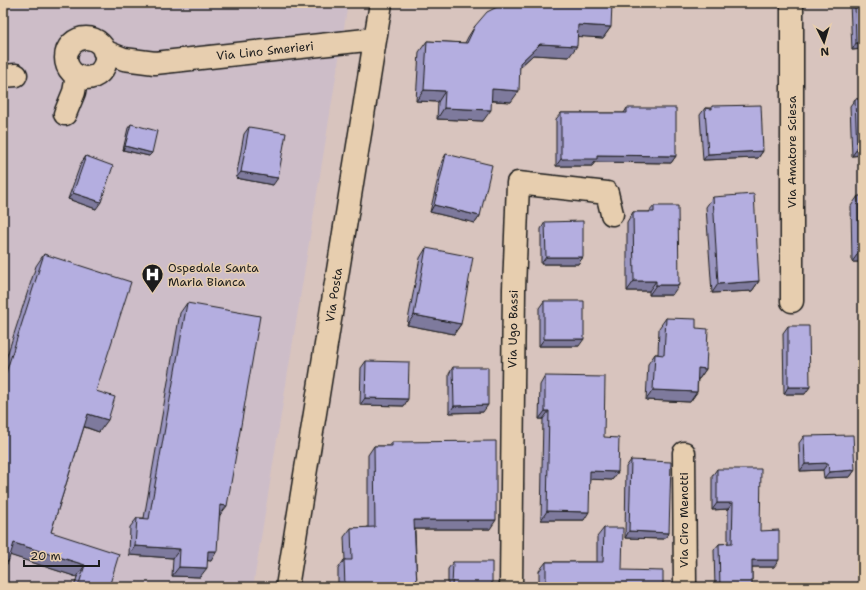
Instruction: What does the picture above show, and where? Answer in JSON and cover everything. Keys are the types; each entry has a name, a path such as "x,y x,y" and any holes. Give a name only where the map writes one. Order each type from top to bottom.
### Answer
{"street":[{"name":"Via Posta","path":"287,587 381,3"},
{"name":"Via Amatore Sciesa","path":"792,3 792,301"},
{"name":"Via Lino Smerieri","path":"156,63 145,69 135,71 86,76 72,73 66,62 65,55 71,44 81,38 88,38 99,43 104,51 124,59 156,63 375,39"},
{"path":"65,114 74,92 86,76 100,72 104,66 106,60 104,51"},
{"name":"Via Ugo Bassi","path":"511,587 514,312 518,183 607,192 612,214"},
{"name":"Via Ciro Menotti","path":"684,453 685,587"}],"shaded area":[{"name":"Ospedale Santa Maria Bianca","path":"3,3 348,3 253,587 3,587"}],"building":[{"path":"505,3 612,3 611,27 578,25 577,46 540,44 520,63 519,91 492,89 491,110 444,108 445,91 424,90 427,41 467,43 475,26 487,12"},
{"path":"855,3 863,3 863,43 856,43"},
{"path":"855,99 863,99 863,149 857,149"},
{"path":"761,105 763,151 708,154 705,108 712,109 712,106"},
{"path":"627,108 676,108 676,156 597,155 597,159 561,159 561,113 627,113"},
{"path":"131,124 157,131 152,153 125,146"},
{"path":"249,127 286,133 278,178 241,172"},
{"path":"446,154 492,165 480,216 434,205"},
{"path":"86,156 113,166 101,202 73,193"},
{"path":"754,194 759,281 718,284 713,197"},
{"path":"858,196 863,196 863,252 859,252"},
{"path":"654,206 678,206 679,285 656,285 656,281 634,281 633,212 654,212"},
{"path":"583,221 583,257 546,257 545,222"},
{"path":"426,248 473,257 461,324 414,315"},
{"path":"44,254 131,282 96,391 115,397 108,420 88,414 51,532 119,554 109,587 78,587 85,565 14,543 8,562 3,560 3,382"},
{"path":"544,301 584,301 584,339 544,339"},
{"path":"187,303 260,316 227,506 220,505 217,551 208,551 207,568 179,567 180,549 135,546 137,518 149,519"},
{"path":"666,318 696,319 696,328 708,329 706,369 698,368 697,392 653,390 655,354 664,355"},
{"path":"788,326 809,326 810,387 788,387"},
{"path":"366,361 409,362 408,399 365,398"},
{"path":"453,367 488,367 488,405 454,406"},
{"path":"545,376 605,377 604,437 619,438 618,472 590,471 589,512 547,511 549,411 545,411"},
{"path":"853,435 855,470 829,472 828,463 805,464 804,436"},
{"path":"496,441 496,520 414,520 417,587 345,587 344,560 352,560 351,528 375,527 374,446 392,446 392,442"},
{"path":"631,460 671,462 669,533 629,531"},
{"path":"717,469 761,469 760,531 779,530 779,560 752,560 752,587 720,587 719,544 732,543 733,503 717,503"},
{"path":"604,528 623,528 622,570 663,571 663,587 546,587 546,562 603,562"},
{"path":"453,562 492,562 492,587 452,587"}],"place":[{"name":"Ospedale Santa Maria Bianca","path":"152,294"}]}
